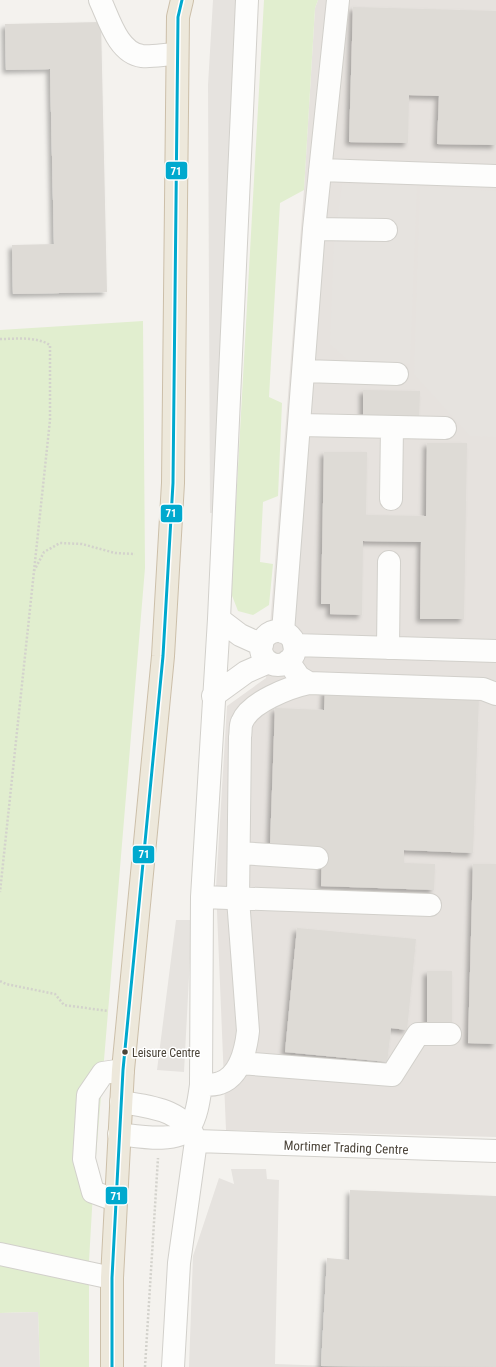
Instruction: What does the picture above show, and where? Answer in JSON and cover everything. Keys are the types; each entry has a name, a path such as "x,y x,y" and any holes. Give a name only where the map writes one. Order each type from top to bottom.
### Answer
{"highway":[{"path":"112,1367 112,1278 123,1070 163,656 174,483 177,6"}],"street":[{"path":"100,0 116,34 129,51 142,56 177,54"},
{"path":"173,1367 179,1263 192,1135 201,1086 202,898 219,619 247,0"},
{"path":"309,684 299,676 279,649 300,425 314,229 338,0"},
{"path":"320,170 496,176"},
{"path":"314,229 386,230"},
{"path":"304,371 397,374"},
{"path":"300,425 445,428"},
{"path":"391,499 392,427"},
{"path":"388,562 388,648"},
{"path":"219,619 240,635 279,649 388,648 496,651"},
{"path":"214,696 279,649"},
{"path":"442,650 496,655"},
{"path":"201,1086 220,1083 231,1076 240,1063 246,1048 248,1031 238,899 240,737 242,722 248,713 273,696 294,686 309,684 483,689 496,694"},
{"path":"239,853 317,858"},
{"path":"202,898 430,905"},
{"path":"240,1063 392,1075 418,1034 450,1034"},
{"path":"115,1200 93,1192 84,1159 87,1102 88,1094 102,1073 123,1070"},
{"path":"121,1102 167,1111 177,1116 192,1135"},
{"path":"119,1134 159,1138 192,1135"},
{"name":"Mortimer Trading Centre","path":"192,1135 496,1151"},
{"path":"0,1254 112,1278"}],"path":[{"path":"0,339 32,339 43,341 50,345 50,420 0,892"},
{"path":"33,574 44,552 60,543 82,544 115,553 135,554"},
{"path":"0,981 6,984 55,994 64,1005 128,1013"},
{"path":"145,1367 159,1138"}],"shaded area":[{"path":"213,0 240,0 213,513 210,513 208,85"},
{"path":"318,0 496,0 496,1137 226,1130 216,887 227,706 266,678 304,190 315,8"},
{"path":"342,184 417,186 410,364 349,361 330,344 334,242"},
{"path":"420,187 496,191 496,437 470,436 414,374"},
{"path":"176,920 192,920 184,1072 157,1070"},
{"path":"231,1169 266,1169 267,1179 279,1180 275,1364 359,1367 189,1367 193,1256 219,1178 234,1184"},
{"path":"38,1312 40,1367 0,1367 0,1313"}],"green space":[{"path":"264,0 318,0 315,8 304,190 280,203 269,397 282,403 278,496 263,502 260,562 273,564 269,605 253,615 238,611 231,593"},
{"path":"143,321 145,568 93,1192 89,1261 89,1367 40,1367 38,1312 0,1313 0,330"}],"building":[{"path":"353,7 496,11 496,145 437,144 439,96 409,95 408,143 349,142"},
{"path":"101,22 107,292 13,294 12,245 54,244 50,69 6,70 5,24"},
{"path":"363,390 420,391 419,418 363,417"},
{"path":"427,443 467,443 464,619 420,619 421,542 363,541 362,615 330,614 330,604 321,604 324,452 367,452 366,515 426,516"},
{"path":"325,690 479,696 473,853 404,850 404,863 435,864 434,890 321,886 322,848 270,845 275,708 324,710"},
{"path":"473,864 496,864 496,1044 468,1043"},
{"path":"297,928 416,939 407,1030 391,1028 387,1062 285,1052"},
{"path":"427,971 452,971 452,1024 427,1024"},
{"path":"350,1190 496,1196 496,1367 321,1366 327,1258 349,1260"}],"transit line":[{"name":"71","path":"112,1367 112,1278 123,1070 163,656 173,483 178,17 182,0"}],"place":[{"name":"Leisure Centre","path":"125,1052"}]}
